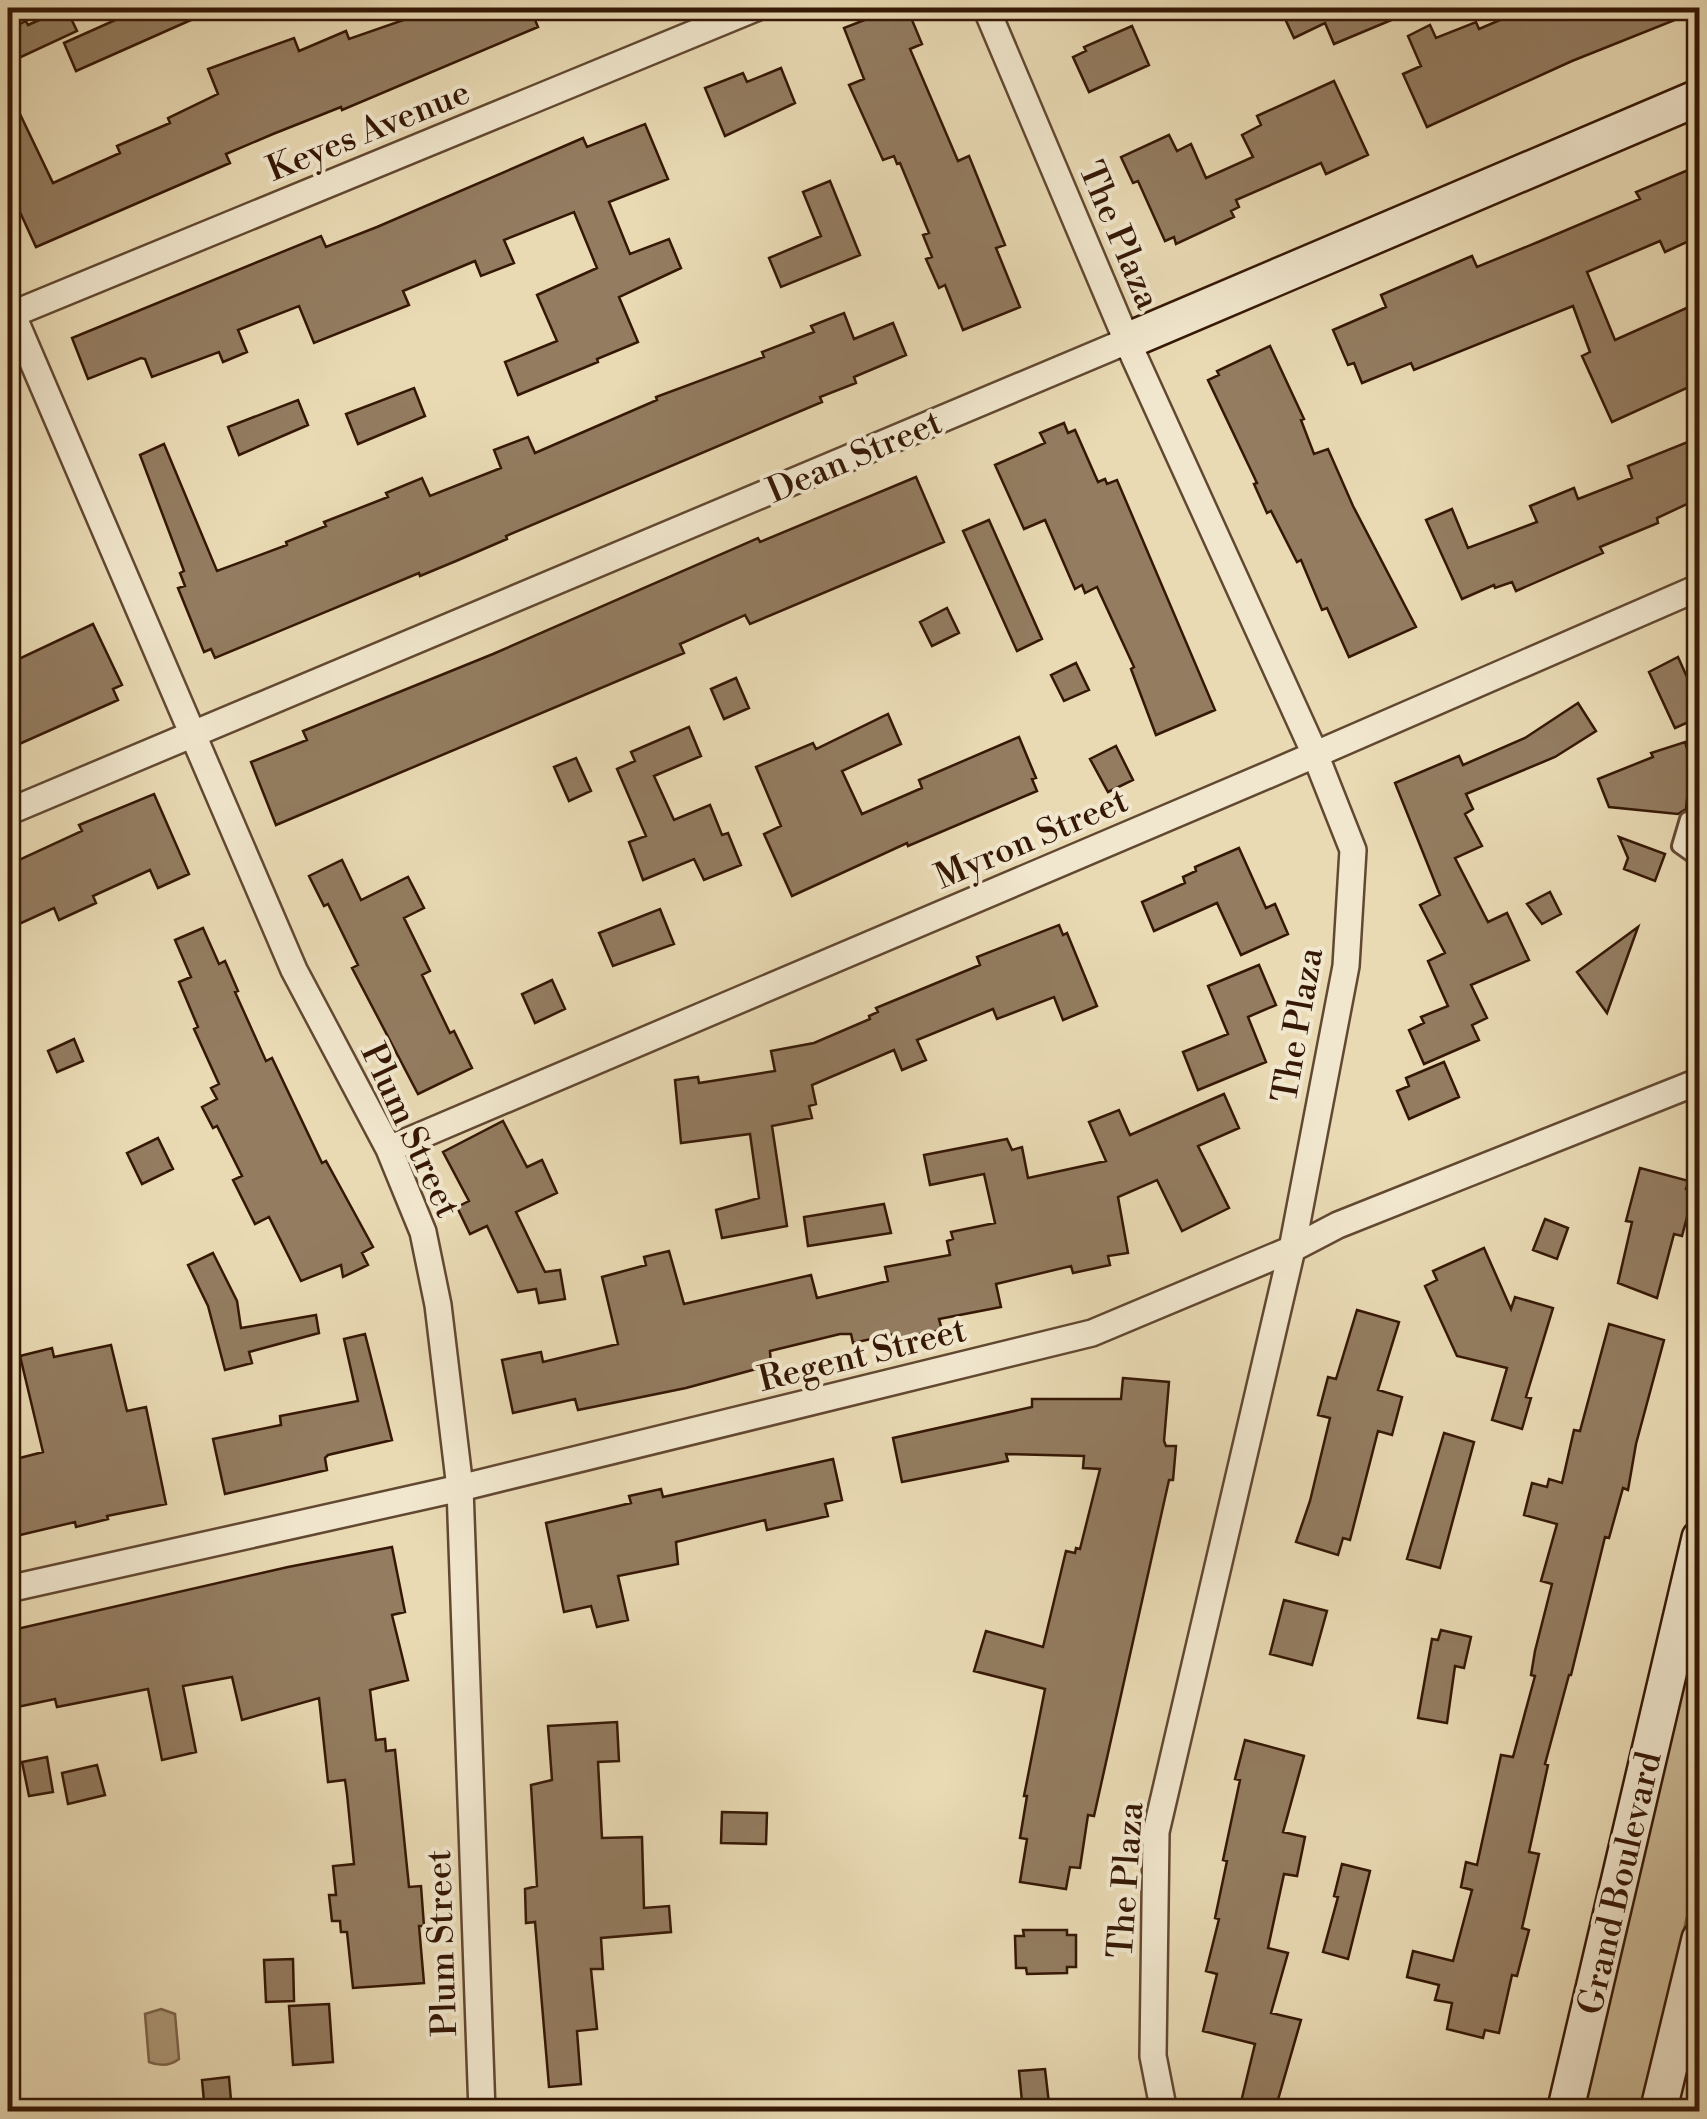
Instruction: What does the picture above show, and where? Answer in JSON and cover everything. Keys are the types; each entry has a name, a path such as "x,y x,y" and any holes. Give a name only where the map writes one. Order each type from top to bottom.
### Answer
{"street":[{"name":"Keyes Avenue","path":"9,312 756,8"},
{"name":"The Plaza","path":"986,8 1127,341 1315,754 1353,850 1346,966 1292,1249 1156,1832 1152,2056 1164,2112"},
{"name":"Dean Street","path":"8,812 1700,97"},
{"name":"Plum Street","path":"9,312 294,970 389,1149 422,1232 438,1305 460,1488 482,2112"},
{"name":"Myron Street","path":"389,1149 1700,587"},
{"name":"Regent Street","path":"8,1589 460,1488 1092,1334 1292,1249 1338,1225 1700,1081"},
{"name":"Grand Boulevard","path":"1566,2112 1700,1538"},
{"path":"1658,2112 1700,1939"}],"lane":[{"path":"1686,818 1680,846 1700,861"}],"shaded area":[{"path":"1699,1614 1699,1866 1641,2111 1579,2112"},
{"path":"161,2009 175,2014 179,2059 164,2065 149,2062 145,2014"}],"building":[{"path":"66,8 77,31 8,63 8,30"},
{"path":"142,8 218,8 76,71 64,43"},
{"path":"438,8 530,8 538,27 226,154 230,163 36,247 8,186 8,89 53,183 120,153 117,146 170,123 168,118 218,94 208,69 294,38 299,51 346,31 349,39"},
{"path":"895,8 907,8 922,44 910,49 958,161 969,156 1005,245 996,248 1020,307 963,330 945,285 939,288 926,259 932,257 923,235 929,233 900,163 894,156 883,160 849,85 864,79 844,28"},
{"path":"1280,8 1420,8 1334,44 1325,23 1294,38"},
{"path":"1528,8 1700,10 1572,61 1427,127 1403,74 1421,66 1408,36 1430,25 1436,38 1476,22 1479,29"},
{"path":"1132,26 1149,65 1089,92 1073,57 1086,51 1084,47"},
{"path":"781,68 795,103 725,136 705,88 743,73 747,82"},
{"path":"1334,81 1368,155 1326,174 1321,163 1236,200 1239,207 1231,211 1234,217 1176,244 1174,237 1165,241 1138,181 1133,183 1121,157 1169,135 1177,151 1191,144 1206,178 1253,157 1242,135 1261,125 1257,116"},
{"path":"645,124 668,179 609,202 630,254 669,239 681,268 619,297 638,342 597,359 598,362 518,395 505,362 557,341 537,295 597,268 574,212 504,240 514,263 481,276 475,261 403,291 409,305 314,343 299,306 238,330 247,352 223,362 219,352 152,377 141,358 88,379 72,338 321,236 326,247 583,138 587,147"},
{"path":"1700,165 1700,236 1665,252 1660,241 1587,272 1615,340 1700,302 1700,382 1612,422 1582,356 1590,352 1573,306 1414,370 1411,363 1362,383 1354,363 1348,365 1333,330 1386,307 1381,295 1472,256 1477,267 1640,199 1636,192"},
{"path":"830,181 860,255 781,287 769,258 821,236 803,192"},
{"path":"844,313 854,339 893,323 906,355 854,377 856,383 820,397 822,402 506,536 507,539 456,561 215,658 211,649 204,652 178,588 185,586 180,573 184,571 140,455 164,444 217,571 287,545 286,542 326,526 324,522 388,497 386,493 422,478 430,496 501,468 494,450 528,437 535,453 657,400 656,397 764,357 762,352 814,332 811,326"},
{"path":"1270,346 1304,419 1301,420 1314,454 1328,449 1416,627 1349,657 1327,608 1322,610 1301,560 1297,562 1271,511 1267,513 1254,484 1257,483 1208,380 1219,375 1217,371"},
{"path":"414,388 425,416 358,444 346,414"},
{"path":"298,400 308,425 239,455 228,427"},
{"path":"1064,423 1068,433 1075,430 1098,482 1117,480 1215,710 1156,735 1131,669 1134,667 1097,587 1085,593 1082,585 1075,589 1045,520 1024,529 995,465 1045,443 1040,433"},
{"path":"1700,437 1700,498 1657,518 1658,523 1600,547 1603,553 1516,591 1512,582 1462,599 1426,520 1452,509 1468,548 1537,522 1530,506 1574,488 1578,499 1632,478 1628,466"},
{"path":"916,477 944,542 750,624 745,615 680,644 684,653 276,825 251,762 307,740 303,731 493,654 758,538 760,542"},
{"path":"989,520 1042,639 1017,651 963,531"},
{"path":"947,608 959,633 932,646 920,622"},
{"path":"93,624 122,685 113,689 118,700 8,749 8,664"},
{"path":"1678,657 1700,706 1700,717 1675,728 1649,672"},
{"path":"1076,663 1089,690 1064,701 1051,675"},
{"path":"736,678 749,708 724,719 711,689"},
{"path":"1578,703 1596,731 1555,757 1466,794 1473,809 1465,814 1482,846 1455,858 1488,922 1507,913 1529,960 1471,985 1487,1018 1472,1025 1479,1040 1424,1064 1409,1030 1424,1023 1421,1017 1448,1006 1428,961 1445,953 1420,905 1440,895 1395,783 1459,756 1463,765 1525,738"},
{"path":"888,714 901,744 842,771 862,814 922,788 919,780 1019,737 1036,778 1032,779 1037,791 908,846 907,843 792,896 764,834 781,826 756,767 813,743 816,749"},
{"path":"689,727 701,756 654,776 674,820 710,805 722,835 728,833 741,865 704,880 694,859 643,880 629,842 646,836 617,769 635,761 631,752"},
{"path":"1685,742 1691,761 1686,809 1678,814 1609,807 1598,779 1653,757 1651,753"},
{"path":"1116,746 1133,780 1108,792 1090,759"},
{"path":"576,758 591,791 569,801 554,767"},
{"path":"154,794 189,874 158,888 150,870 93,896 96,903 59,920 54,908 8,929 8,865 82,831 79,825"},
{"path":"1619,837 1665,854 1655,881 1624,869 1628,858"},
{"path":"1239,848 1266,908 1275,904 1288,934 1241,955 1217,903 1154,931 1142,902 1185,883 1183,877 1196,871 1195,867"},
{"path":"342,860 361,900 408,877 424,908 404,918 430,971 422,975 472,1068 418,1094 352,968 358,965 328,904 324,906 309,876"},
{"path":"1550,892 1561,914 1542,924 1527,904"},
{"path":"660,909 674,944 613,966 599,933"},
{"path":"1059,925 1063,935 1067,933 1097,1006 1063,1020 1054,997 997,1019 993,1009 917,1040 926,1060 902,1070 894,1050 812,1085 816,1104 809,1106 812,1118 772,1126 787,1226 722,1238 716,1210 759,1198 750,1134 681,1143 675,1080 698,1077 699,1083 775,1071 771,1051 814,1043 870,1019 878,1012 876,1008 980,965 977,957"},
{"path":"1638,927 1607,1013 1577,972"},
{"path":"203,928 219,964 225,961 266,1061 272,1058 322,1163 326,1161 373,1247 362,1253 368,1265 343,1277 341,1265 301,1281 269,1217 255,1224 233,1180 242,1176 217,1126 213,1128 202,1107 217,1099 211,1088 219,1084 194,1029 198,1027 179,982 191,977 175,940"},
{"path":"1259,965 1276,1005 1248,1017 1266,1062 1198,1090 1183,1052 1228,1034 1208,986"},
{"path":"552,980 565,1009 535,1023 522,994"},
{"path":"74,1039 83,1061 57,1072 48,1051"},
{"path":"1444,1062 1459,1097 1409,1119 1397,1091 1409,1086 1406,1078"},
{"path":"1224,1094 1239,1128 1198,1146 1229,1208 1182,1231 1157,1180 1118,1197 1128,1253 1108,1256 1110,1265 1073,1273 1071,1266 996,1284 1001,1307 939,1319 942,1330 899,1338 898,1333 853,1343 851,1334 840,1334 770,1351 771,1365 686,1388 578,1410 575,1399 513,1413 502,1360 541,1352 543,1362 618,1344 602,1277 646,1265 644,1257 669,1251 684,1304 811,1275 817,1298 888,1281 885,1267 950,1255 947,1241 953,1239 951,1232 995,1223 984,1174 930,1185 924,1155 1007,1139 1012,1150 1022,1147 1028,1178 1106,1161 1089,1122 1119,1110 1130,1135"},
{"path":"503,1121 527,1167 542,1160 557,1193 516,1212 545,1272 560,1270 565,1299 539,1303 536,1289 518,1292 487,1226 470,1234 457,1207 469,1201 443,1152"},
{"path":"158,1138 173,1169 142,1184 127,1153"},
{"path":"1640,1168 1689,1181 1686,1189 1694,1191 1682,1236 1674,1234 1657,1298 1618,1283 1632,1222 1626,1221"},
{"path":"884,1204 891,1233 808,1246 804,1217"},
{"path":"1545,1219 1568,1228 1557,1259 1533,1250"},
{"path":"1484,1248 1511,1309 1515,1297 1553,1308 1526,1397 1531,1398 1522,1429 1492,1420 1507,1368 1457,1356 1425,1286 1437,1280 1433,1271"},
{"path":"213,1253 237,1301 241,1328 316,1315 319,1333 249,1352 252,1363 225,1370 208,1306 188,1265"},
{"path":"1357,1310 1399,1322 1378,1390 1402,1397 1392,1435 1378,1431 1350,1540 1343,1538 1338,1555 1296,1542 1330,1418 1318,1415 1328,1377 1336,1379"},
{"path":"1609,1324 1664,1340 1628,1490 1623,1488 1609,1538 1605,1537 1545,1764 1548,1765 1529,1852 1539,1854 1522,1928 1529,1930 1517,1976 1512,1975 1499,2033 1485,2030 1483,2038 1447,2029 1452,2003 1435,2000 1439,1985 1407,1977 1413,1951 1453,1961 1472,1890 1461,1887 1466,1862 1477,1865 1501,1755 1513,1757 1535,1676 1531,1675 1535,1651 1552,1584 1541,1581 1557,1524 1524,1515 1532,1483 1547,1487 1549,1479 1562,1483 1574,1430 1580,1431"},
{"path":"365,1334 392,1440 328,1455 327,1470 225,1494 213,1439 281,1425 280,1416 358,1401 344,1339"},
{"path":"111,1345 127,1411 146,1407 166,1504 76,1527 75,1522 16,1536 8,1505 8,1461 43,1452 20,1356 52,1348 54,1357"},
{"path":"1123,1378 1169,1382 1164,1441 1166,1446 1176,1446 1173,1480 1169,1480 1094,1816 1088,1815 1080,1868 1070,1867 1066,1889 1020,1882 1027,1839 1020,1838 1024,1796 1045,1689 974,1671 986,1631 1043,1647 1066,1551 1075,1553 1076,1548 1080,1549 1100,1469 1083,1468 1084,1456 1006,1454 1008,1461 902,1482 893,1438 1032,1407 1032,1399 1121,1399"},
{"path":"1444,1433 1474,1442 1440,1568 1407,1559"},
{"path":"833,1459 842,1500 825,1504 828,1516 767,1530 765,1520 676,1542 678,1564 618,1576 628,1620 597,1627 591,1606 564,1612 546,1523 631,1503 629,1496 661,1489 663,1497"},
{"path":"392,1547 405,1612 392,1615 408,1680 370,1690 376,1740 385,1739 386,1751 395,1750 409,1887 421,1886 424,1926 419,1926 424,1983 353,1988 347,1932 341,1932 340,1921 332,1921 329,1895 336,1895 333,1866 354,1864 347,1794 345,1780 328,1782 319,1698 242,1720 232,1677 183,1686 196,1752 162,1760 148,1689 57,1707 55,1699 8,1709 8,1631"},
{"path":"1284,1600 1327,1611 1312,1665 1270,1654"},
{"path":"1441,1630 1471,1637 1464,1668 1455,1666 1447,1723 1418,1718 1432,1639 1438,1640"},
{"path":"617,1722 619,1761 598,1762 602,1838 642,1837 644,1908 669,1906 671,1932 601,1938 603,1969 591,1969 597,2029 577,2031 581,2084 549,2087 535,1922 526,1923 525,1889 537,1886 531,1785 552,1780 548,1726"},
{"path":"1245,1740 1304,1756 1283,1832 1305,1837 1297,1876 1284,1874 1268,1948 1288,1953 1271,2013 1301,2020 1275,2110 1241,2102 1255,2044 1203,2031 1217,1974 1206,1971 1219,1919 1215,1918 1227,1861 1223,1860"},
{"path":"47,1757 53,1792 29,1796 22,1762"},
{"path":"97,1765 105,1795 68,1804 62,1773"},
{"path":"722,1812 767,1813 766,1844 721,1843"},
{"path":"1342,1864 1370,1871 1348,1959 1323,1952 1338,1897 1334,1896"},
{"path":"1023,1930 1067,1930 1067,1935 1076,1935 1076,1967 1067,1967 1067,1973 1027,1974 1026,1968 1016,1968 1015,1936 1024,1936"},
{"path":"293,1959 294,2001 266,2002 264,1960"},
{"path":"329,2004 333,2062 293,2065 289,2006"},
{"path":"1045,2069 1050,2112 1023,2112 1019,2071"},
{"path":"229,2077 232,2112 205,2112 202,2080"}]}
